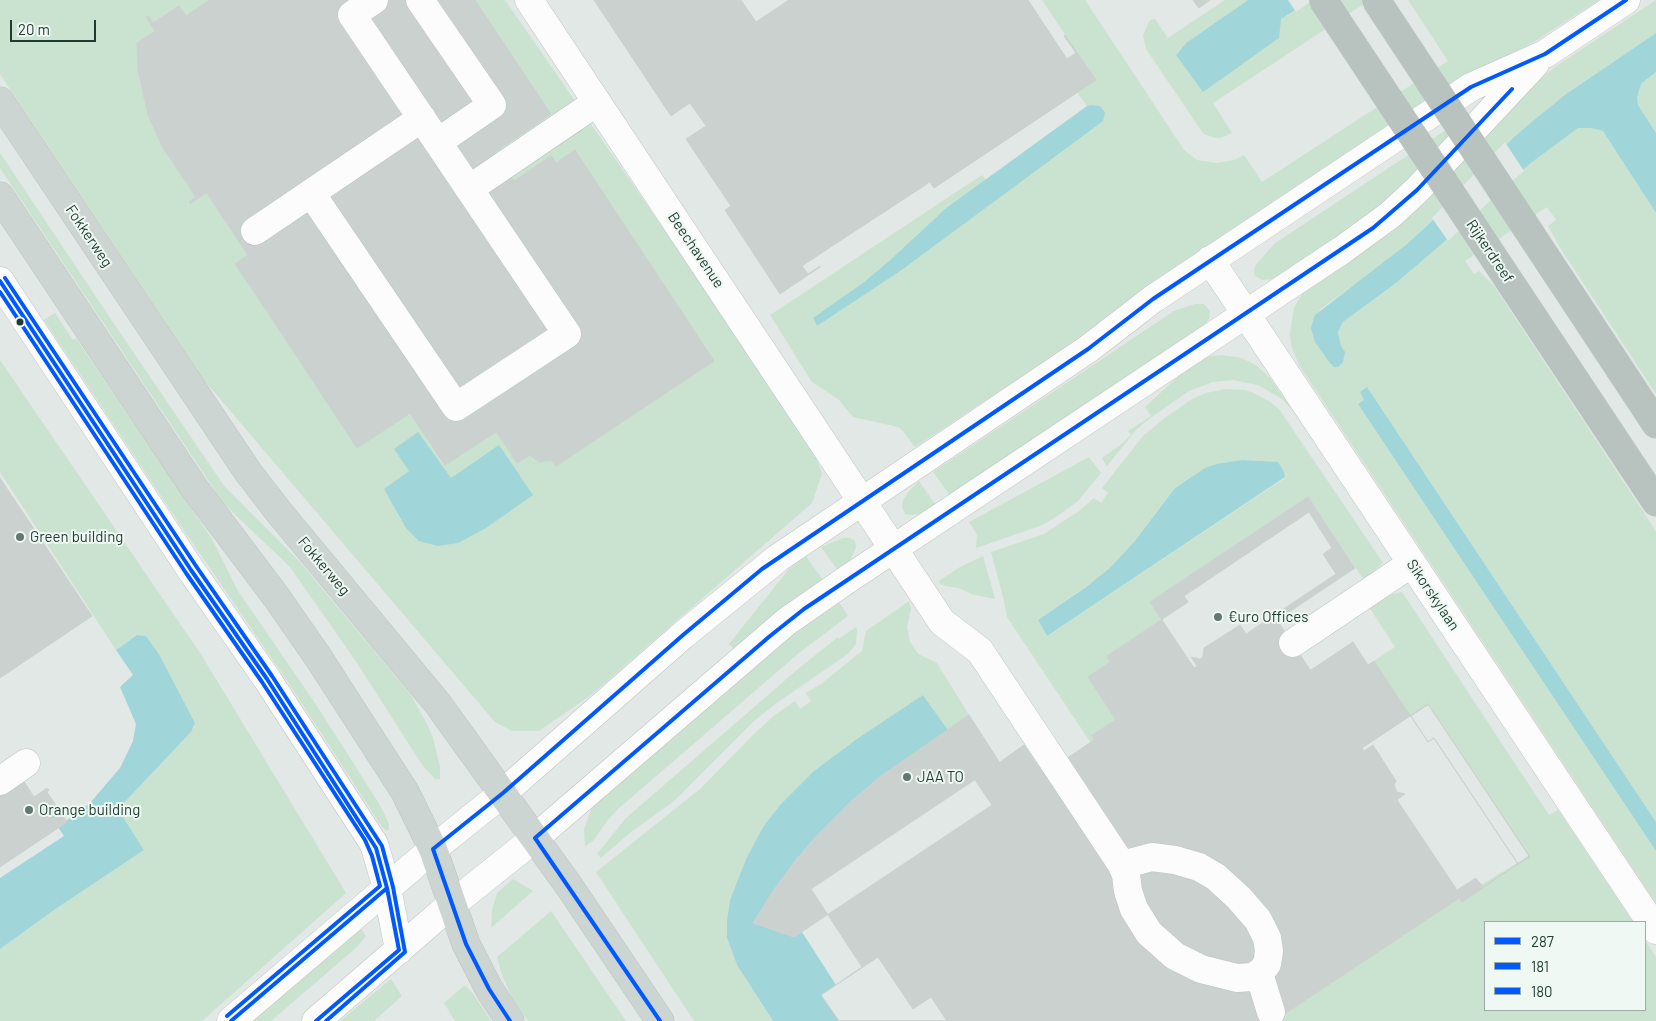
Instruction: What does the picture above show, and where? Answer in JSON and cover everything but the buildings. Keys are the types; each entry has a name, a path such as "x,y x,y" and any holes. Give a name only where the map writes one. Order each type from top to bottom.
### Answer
{"highway":[{"name":"Rijkerdreef","path":"1323,0 1656,502"},
{"path":"1376,0 1656,424"}],"main road":[{"name":"Fokkerweg","path":"0,101 261,490 438,704 503,793 660,1021"},
{"path":"0,196 195,489 277,598 323,664 405,792 433,849 470,953 510,1021"}],"street":[{"path":"311,193 456,407 567,334 352,15 374,0"},
{"path":"420,0 492,106 438,142"},
{"name":"Beechavenue","path":"529,0 942,622 980,651 1122,864"},
{"path":"230,1021 433,849 503,793 683,635 752,578 809,536 1088,350 1153,299 1210,260 1471,87 1545,54 1626,0"},
{"path":"316,1021 534,838 780,627 842,583 1342,250 1390,215 1417,190 1545,54"},
{"path":"469,189 597,102"},
{"path":"255,231 422,118"},
{"name":"Sikorskylaan","path":"1210,260 1656,930"},
{"path":"0,281 191,570 268,679 370,837 376,848 387,888 399,950"},
{"path":"1293,643 1412,563"},
{"path":"0,781 26,763"},
{"path":"1147,858 1163,858 1188,863 1208,871 1216,877 1239,898 1264,929 1269,946 1268,958 1267,964 1259,973 1253,977 1243,978 1214,974 1182,960 1160,944 1142,925 1134,909 1122,864 1147,858"},
{"path":"1259,973 1271,1012"}],"green space":[{"path":"0,0 210,0 186,16 179,6 153,23 147,16 155,31 137,43 138,70 148,115 163,148 196,197 189,202 191,204 365,88 301,0 505,0 810,440 822,474 812,503 591,695 539,731 512,731 495,722 204,380 0,74"},
{"path":"1042,0 1085,0 1184,150 1197,160 1217,163 1234,160 1244,155 1262,182 1448,61 1408,0 1599,0 1540,38 1470,79 915,447 898,427 853,417 839,400 812,382 770,315 982,175 986,180 936,217 864,282 813,318 817,326 1105,114 1100,106 1087,106 1077,92 1095,80"},
{"path":"1225,0 1248,0 1186,43 1176,54 1281,19 1311,0 1370,0 1213,103 1232,133 1221,138 1215,138 1204,134 1200,129 1146,49 1143,35 1150,20 1155,19 1168,38"},
{"path":"1656,0 1656,33 1566,94 1528,125 1407,244 1383,264 1319,310 1341,346 1338,332 1343,322 1396,283 1443,243 1494,194 1531,163 1578,128 1591,128 1603,131 1656,213 1656,394 1559,246 1548,226 1556,220 1547,207 1465,261 1474,274 1479,271 1494,286 1656,531 1656,822 1367,387 1365,400 1358,404 1656,851 1656,903 1299,365 1291,345 1290,333 1294,308 1302,294 1311,284 1537,81"},
{"path":"1656,72 1656,133 1638,105 1637,98 1642,83"},
{"path":"1478,107 1481,110 1368,218 1273,279 1262,280 1255,276 1255,266 1274,244"},
{"path":"0,153 225,487 300,562 411,695 433,738 440,767 440,779 435,779 423,766 355,660 290,567 224,504 0,168"},
{"path":"1195,304 1204,304 1210,311 1209,319 1199,332 952,498 933,472 1174,311"},
{"path":"55,313 73,340 76,338 212,539 238,591 317,706 380,805 389,824 387,831 382,827 288,682 185,532 44,320"},
{"path":"1222,355 1242,358 1257,366 1270,378 1293,411 1282,399 1258,385 1233,380 1213,382 1189,391 1149,419 1136,430 1107,466 1102,458 1131,435 1128,431 1151,416 1145,407 1199,357"},
{"path":"0,360 202,656 346,893 202,1021 0,1021 0,949 144,850 121,814 122,805 191,732 195,723 159,654 146,636 137,635 116,650 0,472"},
{"path":"1226,389 1245,390 1254,393 1279,409 1383,563 1364,580 1308,497 1150,602 1162,620 1107,656 1110,662 1088,677 1116,720 1091,736 1094,740 1091,743 1007,617 991,552 1044,534 1079,511 1094,498 1101,503 1108,493 1102,488 1143,436 1192,399 1206,393","holes":["1242,460 1261,461 1285,478 1047,636 1038,620 1104,574 1127,551 1175,488 1205,468"]},
{"path":"1089,457 1101,473 1078,501 1040,526 976,548 977,535 969,522"},
{"path":"919,481 937,507 920,514 905,514 902,507 903,500"},
{"path":"843,538 850,538 855,541 856,547 849,563 839,572 821,547"},
{"path":"806,556 825,583 737,652 729,644 789,569"},
{"path":"983,556 995,599 940,584 939,581 960,567"},
{"path":"1402,592 1549,815 1558,810 1632,921 1484,921 1484,1011 1646,1011 1646,942 1656,957 1656,1021 1274,1021 1459,898 1529,856 1429,705 1411,716 1374,661 1395,647 1369,607 1389,595"},
{"path":"837,599 848,616 799,653 618,809 593,841 585,846 584,829 592,807 599,799 783,638"},
{"path":"909,601 911,609 907,627 910,642 918,654 937,663 969,715 948,730 923,695 814,771 780,805 763,827 746,859 730,900 727,920 727,938 737,965 773,1021 694,1021 596,872 700,789 775,715 795,701 800,709 811,701 806,693 821,684 862,651 866,631"},
{"path":"856,627 856,644 848,654 778,702 754,721 673,802 631,832 601,858 597,854 626,818 798,669 838,637 839,639"},
{"path":"513,879 533,891 491,928 492,910 497,893"},
{"path":"551,911 626,1021 528,1021 511,996 497,957"},
{"path":"358,924 366,936 357,947 271,1021 246,1021"},
{"path":"391,979 402,996 374,1021 340,1021"},
{"path":"465,985 491,1021 455,1021 444,1003"}],"water":[{"path":"1248,0 1311,0 1281,19 1279,38 1203,92 1176,55 1186,43"},
{"path":"1656,33 1656,72 1642,83 1637,98 1638,105 1656,133 1656,213 1603,131 1591,128 1578,128 1531,163 1494,194 1443,243 1396,283 1343,322 1338,332 1341,346 1345,352 1343,362 1338,367 1334,367 1315,342 1311,328 1315,315 1407,244 1528,125 1566,94"},
{"path":"1087,106 1100,106 1105,113 1103,121 903,269 817,326 813,318 864,282 945,209"},
{"path":"1367,387 1656,822 1656,851 1358,404 1364,400 1360,392"},
{"path":"418,432 451,478 499,445 533,495 486,528 458,543 438,546 419,541 406,528 384,489 409,471 394,449"},
{"path":"1242,460 1278,462 1285,477 1047,636 1038,620 1110,568 1134,542 1175,488 1205,468"},
{"path":"137,635 146,636 159,654 195,723 191,732 122,805 121,814 144,850 0,949 0,878 64,836 58,827 90,803 120,768 133,741 136,724 120,687 133,675 116,650"},
{"path":"923,695 948,730 881,776 849,803 819,833 795,861 753,923 794,937 802,932 836,985 821,995 839,1021 773,1021 737,965 727,938 730,900 746,859 763,827 780,805 814,771 857,739"}],"pier":[{"path":"1288,0 1313,0 1296,12"},
{"path":"1505,142 1524,171 1448,241 1432,218"}],"transit line":[{"name":"287","path":"510,1021 489,989 466,944 433,849 503,793 683,635 762,569 1088,349 1153,299 1471,87 1545,54 1626,0"},
{"name":"287","path":"660,1021 535,838 804,609 1373,228 1417,190 1512,89"},
{"name":"180","path":"5,278 196,566 272,676 382,846 393,887 405,952 326,1021"},
{"name":"287","path":"0,281 191,570 267,679 376,848 387,888 399,950 316,1021"},
{"name":"181","path":"0,292 186,573 262,682 365,840 372,856 380,886 227,1016"},
{"name":"287","path":"231,1021 387,888"}],"place":[{"name":"Green building","path":"20,537"},
{"name":"€uro Offices","path":"1218,617"},
{"name":"JAA TO","path":"907,777"},
{"name":"Orange building","path":"29,810"}]}
